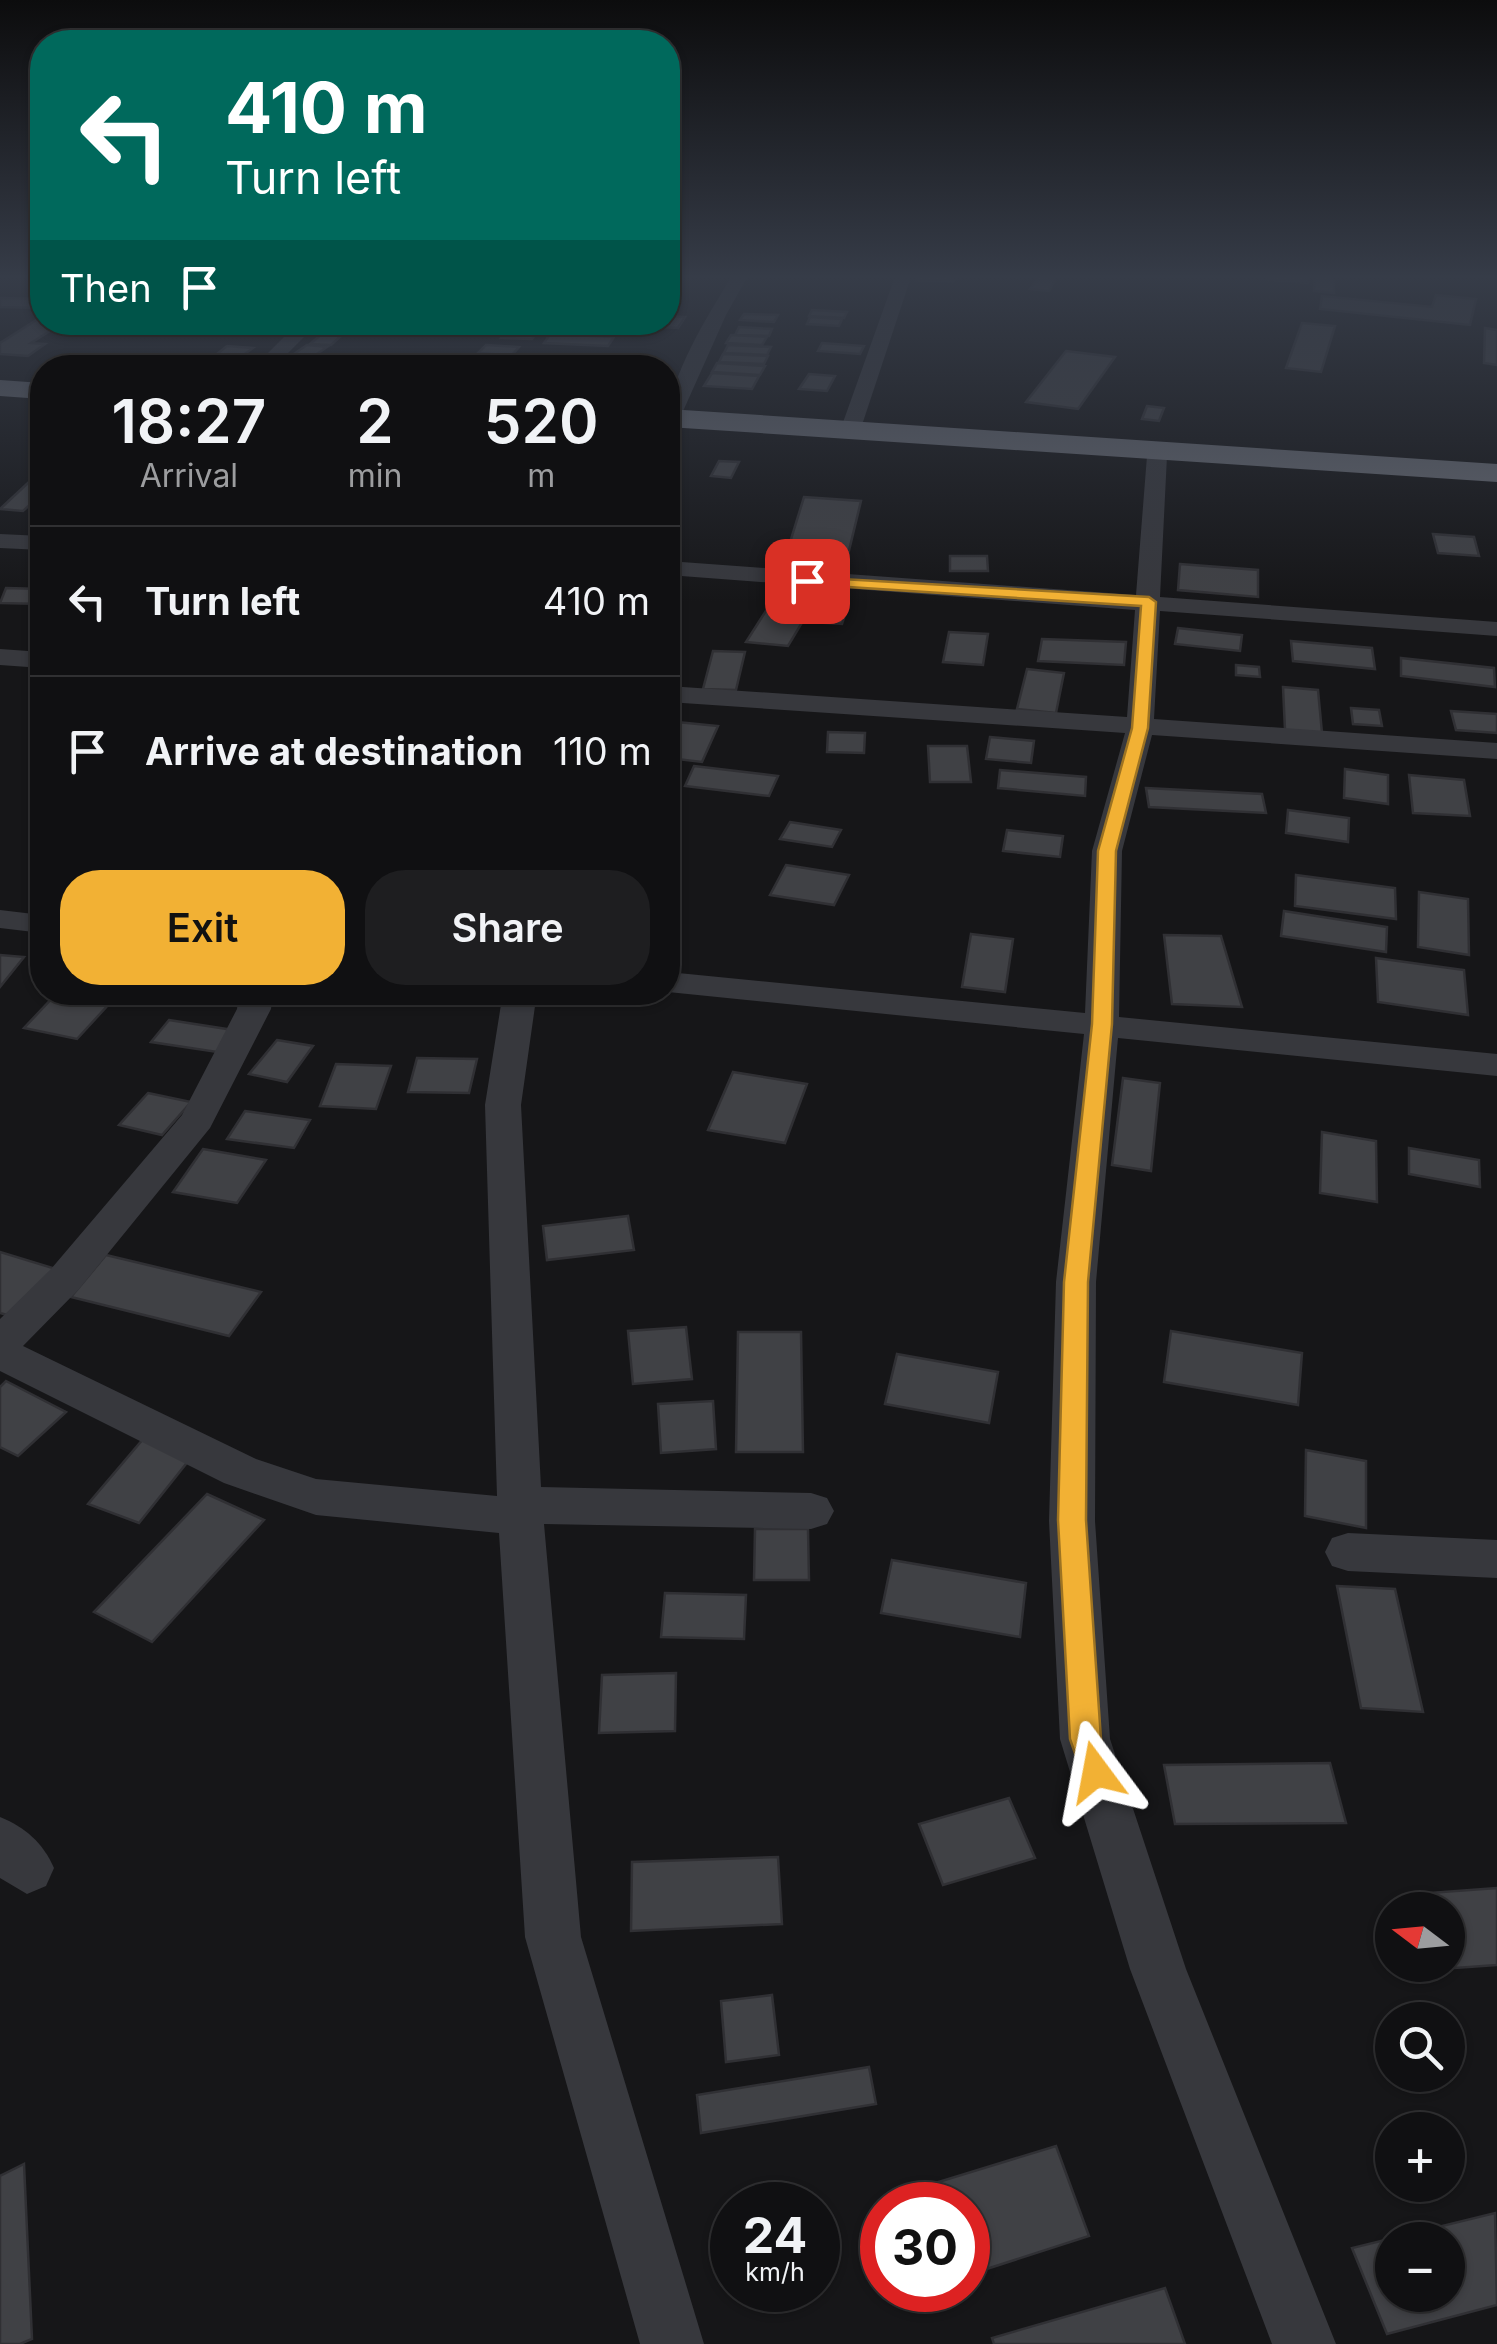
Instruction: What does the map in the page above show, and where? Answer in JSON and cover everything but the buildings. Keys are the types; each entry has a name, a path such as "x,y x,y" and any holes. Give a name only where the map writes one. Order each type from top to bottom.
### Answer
{"highway":[{"path":"0,384 26,383"},
{"path":"0,384 30,389"},
{"path":"680,422 851,428 1497,472"},
{"path":"680,423 1497,482"}],"street":[{"path":"851,428 866,383"},
{"path":"1157,456 1140,728 1107,851 1102,1024 1076,1282 1072,1520 1086,1739 1158,1969 1304,2344"},
{"path":"0,541 30,543"},
{"path":"680,569 1497,629"},
{"path":"0,657 30,659"},
{"path":"680,695 877,705 1140,728 1497,751"},
{"path":"0,919 30,923"},
{"path":"680,983 1497,1065"},
{"path":"0,1344 65,1279 197,1120 254,1005"},
{"path":"518,1005 503,1106 520,1511 553,1937 672,2344"},
{"path":"0,1353 240,1471 316,1497 520,1511 811,1511"},
{"path":"1348,1552 1497,1559"}],"route":[{"path":"807,581 1149,602 1140,728 1107,851 1102,1024 1076,1282 1072,1520 1086,1739 1096,1772"}]}
